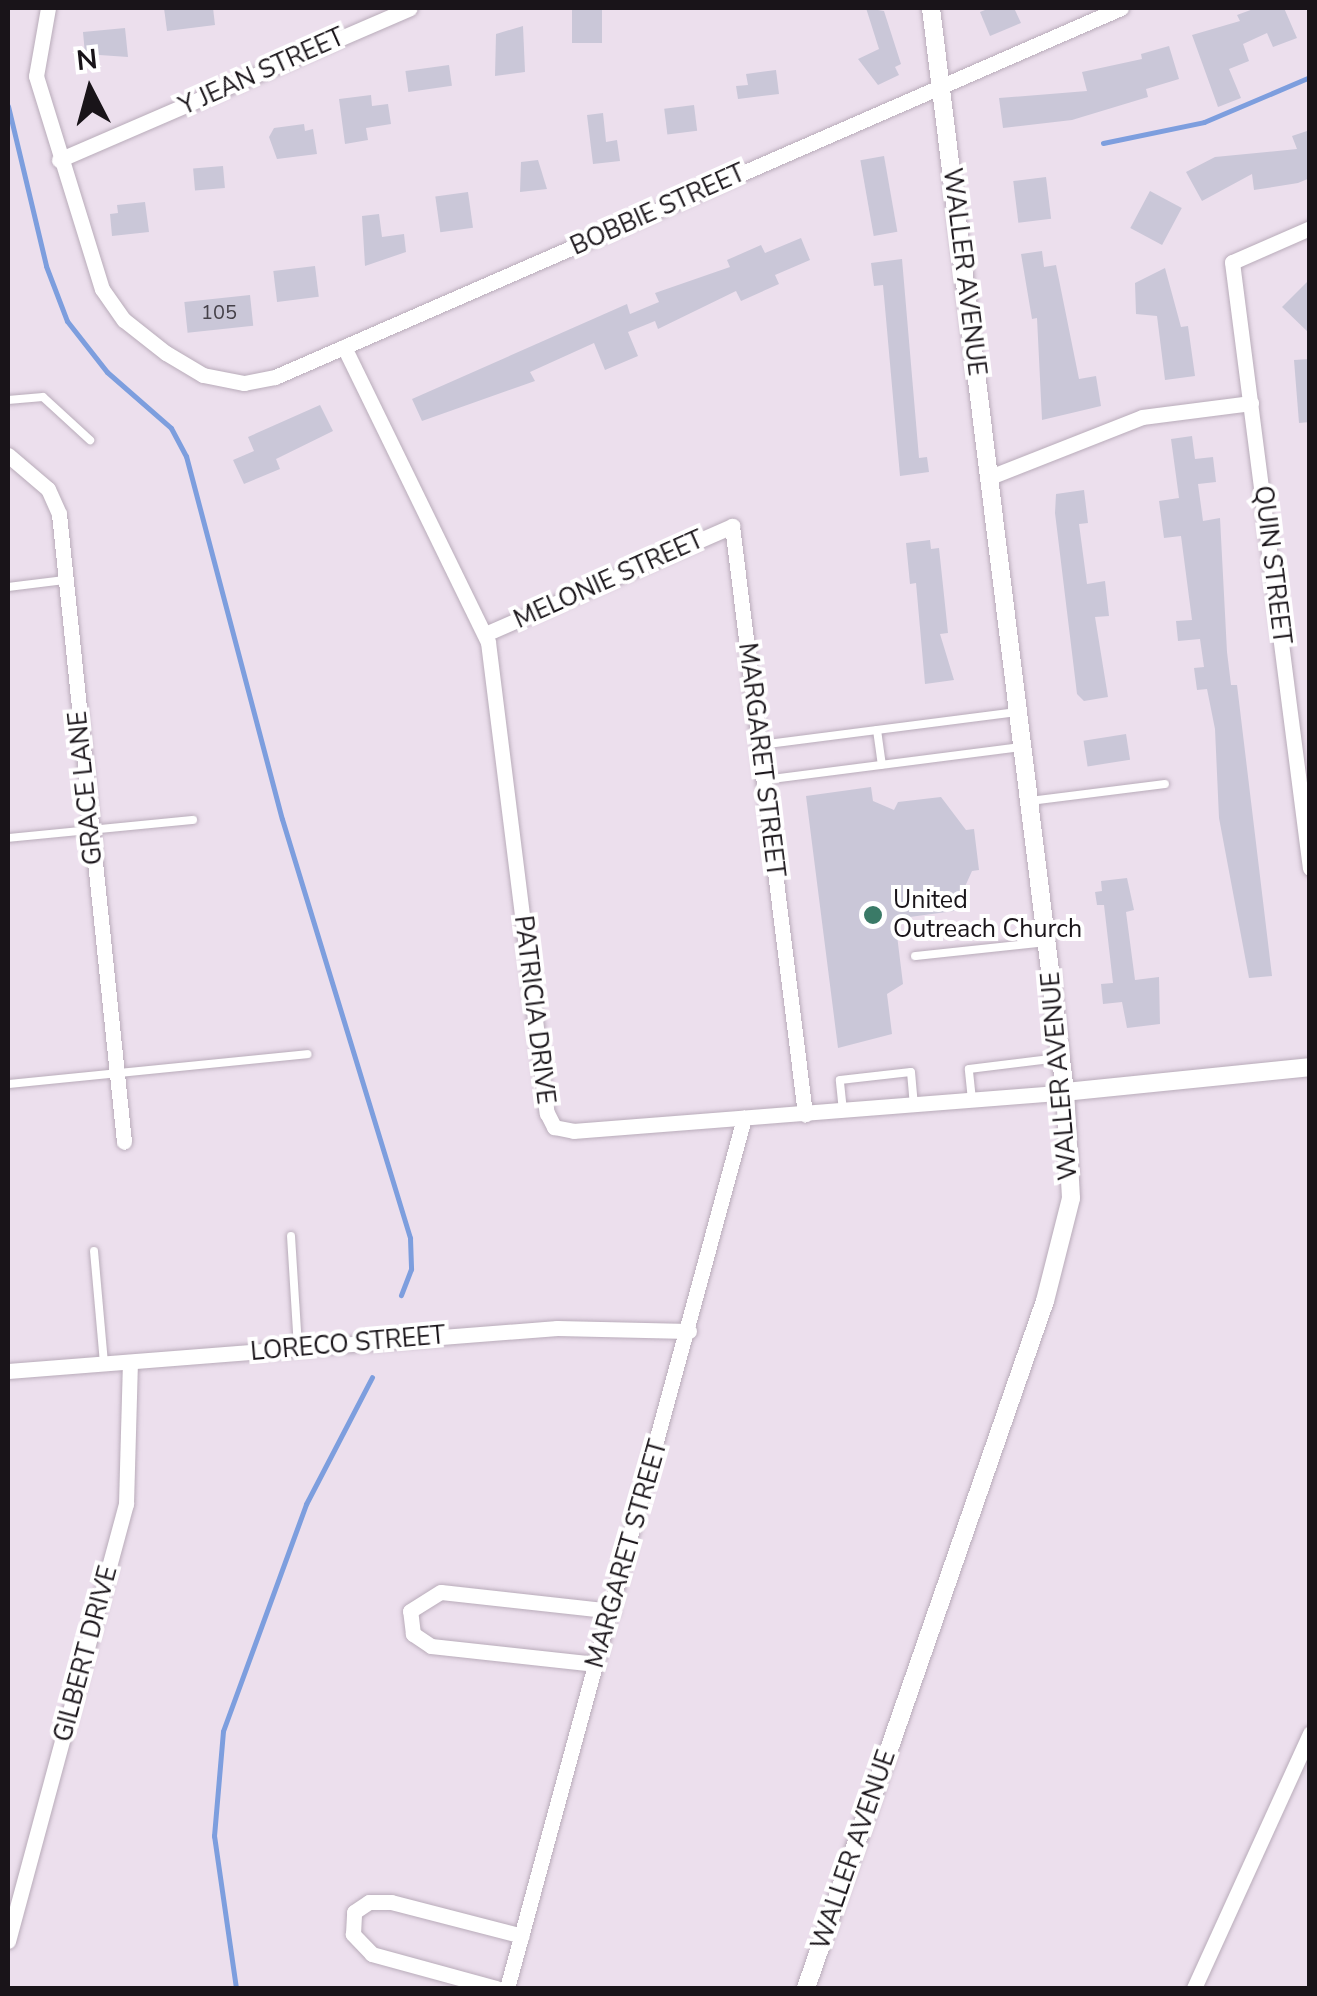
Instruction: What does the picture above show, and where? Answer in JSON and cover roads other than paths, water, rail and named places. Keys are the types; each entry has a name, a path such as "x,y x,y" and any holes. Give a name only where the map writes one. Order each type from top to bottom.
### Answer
{"street":[{"path":"48,8 35,52 36,76 59,160"},
{"name":"Y JEAN STREET","path":"59,160 410,8"},
{"name":"WALLER AVENUE","path":"806,1988 1057,1264 1071,1198 1061,1058 930,8"},
{"name":"BOBBIE STREET","path":"59,160 102,289 140,335 191,369 244,384 344,347 1120,8"},
{"name":"QUIN STREET","path":"1310,228 1232,262 1310,868"},
{"name":"PATRICIA DRIVE","path":"344,347 486,634 549,1121 568,1131 1065,1092 1310,1067"},
{"path":"990,477 1142,418 1251,403"},
{"name":"GRACE LANE","path":"8,455 56,502 124,1142"},
{"name":"MELONIE STREET","path":"486,634 732,526"},
{"name":"MARGARET STREET","path":"732,526 805,1114"},
{"name":"MARGARET STREET","path":"507,1988 744,1118"},
{"name":"LORECO STREET","path":"8,1371 557,1328 689,1331"},
{"name":"GILBERT DRIVE","path":"8,1941 126,1504 130,1362"},
{"path":"596,1664 431,1646 414,1634 410,1611 440,1592 612,1610"},
{"path":"1194,1988 1310,1733"},
{"path":"496,1988 372,1954 353,1934 354,1912 370,1902 391,1902 522,1936"}],"lane":[{"path":"8,400 44,397 90,440"},
{"path":"8,587 65,580"},
{"path":"759,745 1019,712"},
{"path":"877,730 882,765"},
{"path":"764,780 1023,748"},
{"path":"1030,801 1165,784"},
{"path":"8,838 193,820"},
{"path":"915,956 1046,942"},
{"path":"8,1084 307,1054"},
{"path":"972,1100 969,1069 1061,1058"},
{"path":"843,1110 840,1080 910,1072 914,1104"},
{"path":"291,1236 298,1348"},
{"path":"94,1251 104,1364"}],"waterway":[{"path":"1103,143 1204,122 1310,77"},
{"path":"8,106 46,266 67,321 107,372 171,428 186,456 282,819 410,1238 411,1269 401,1295"},
{"path":"236,1988 214,1836 223,1731 306,1504 372,1377"}],"place":[{"name":"United Outreach Church","path":"873,915"}]}
